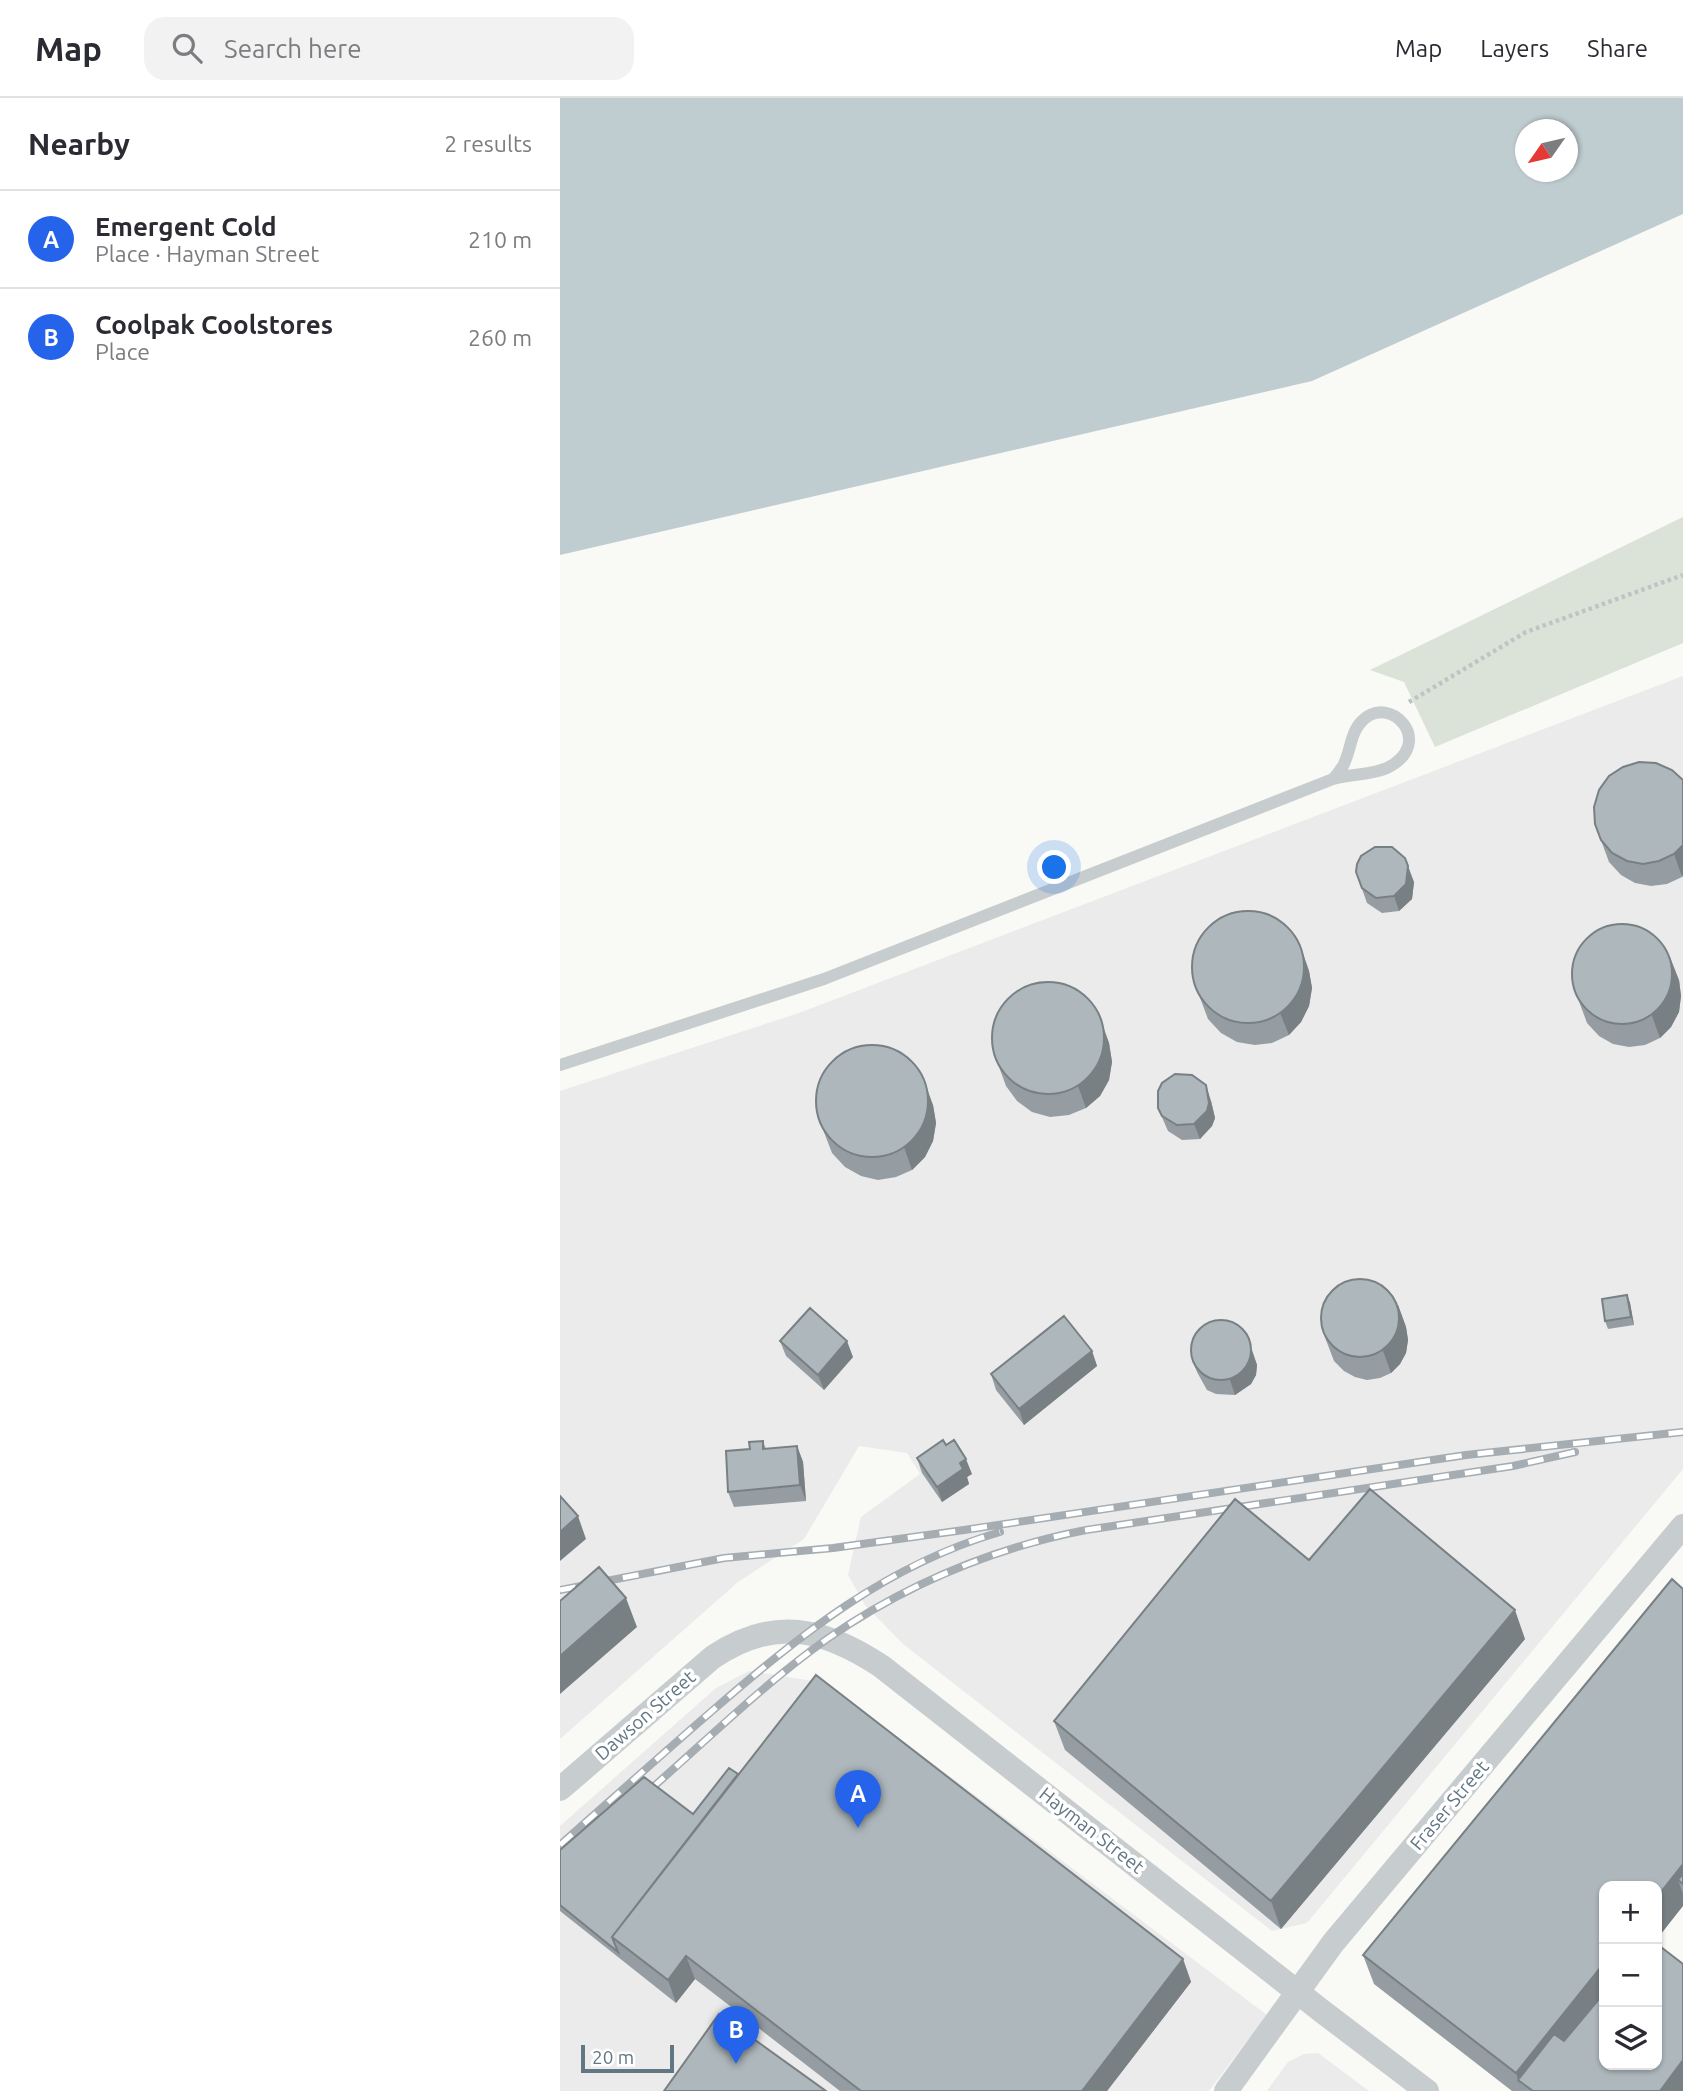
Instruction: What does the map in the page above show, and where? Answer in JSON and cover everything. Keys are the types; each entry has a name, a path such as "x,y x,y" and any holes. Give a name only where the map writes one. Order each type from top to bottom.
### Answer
{"street":[{"name":"Fraser Street","path":"1226,2091 1333,1944 1683,1526"},
{"name":"Hayman Street","path":"733,1644 765,1633 784,1630 828,1639 861,1653 1427,2091"},
{"name":"Dawson Street","path":"560,1789 713,1657 733,1644"}],"lane":[{"path":"560,1065 824,979 1334,779 1383,769 1404,754 1410,743 1402,720 1390,713 1376,713 1363,719 1354,732 1343,765 1334,779"}],"path":[{"path":"1390,713 1526,632 1683,575"}],"shaded area":[{"path":"560,98 1683,98 1683,214 1312,381 560,555"},
{"path":"1683,517 1683,643 1435,747 1404,682 1370,670"},
{"path":"1683,676 1683,1469 1307,1923 1272,1931 903,1644 865,1605 848,1575 861,1517 920,1474 907,1453 859,1446 804,1539 738,1582 560,1739 560,1091 799,1013"},
{"path":"749,1671 826,1683 1267,2015 1209,2091 560,2091 560,1826 716,1688"},
{"path":"1318,2053 1369,2091 1267,2091 1288,2062 1304,2054"}],"building":[{"path":"1639,762 1656,763 1672,770 1683,780 1683,845 1674,854 1643,864 1627,861 1612,853 1601,840 1595,824 1594,807 1599,790 1609,776 1623,767"},
{"path":"1375,847 1392,847 1405,858 1408,866 1406,884 1394,896 1376,898 1362,888 1356,872 1357,864 1361,856"},
{"path":"1248,911 1269,916 1287,928 1299,946 1304,967 1299,988 1287,1006 1269,1018 1248,1023 1227,1018 1209,1006 1197,988 1192,967 1197,946 1209,928 1227,916"},
{"path":"1622,924 1641,927 1658,938 1669,955 1672,974 1669,993 1658,1010 1641,1021 1622,1024 1603,1021 1586,1010 1575,993 1572,974 1575,955 1586,938 1603,927"},
{"path":"1048,982 1069,987 1087,999 1099,1017 1104,1038 1099,1059 1087,1077 1069,1089 1048,1094 1027,1089 1009,1077 997,1059 992,1038 997,1017 1009,999 1027,987"},
{"path":"872,1045 893,1050 911,1062 923,1080 928,1101 923,1122 911,1140 893,1152 872,1157 851,1152 833,1140 821,1122 816,1101 821,1080 833,1062 851,1050"},
{"path":"1175,1074 1192,1075 1206,1085 1209,1103 1207,1111 1194,1124 1177,1125 1162,1116 1158,1108 1158,1091 1162,1083"},
{"path":"1352,1279 1368,1279 1382,1285 1393,1296 1399,1310 1399,1326 1393,1340 1382,1351 1368,1357 1352,1357 1338,1351 1327,1340 1321,1326 1321,1310 1327,1296 1338,1285"},
{"path":"1627,1295 1631,1317 1605,1321 1602,1299"},
{"path":"810,1308 847,1341 818,1375 780,1341"},
{"path":"1064,1316 1092,1351 1019,1409 991,1374"},
{"path":"1221,1320 1238,1325 1246,1333 1251,1350 1246,1367 1238,1375 1221,1380 1204,1375 1196,1367 1191,1350 1196,1333 1204,1325"},
{"path":"943,1440 946,1445 954,1440 966,1459 960,1463 963,1469 937,1487 917,1458"},
{"path":"763,1441 763,1449 797,1446 800,1485 728,1492 726,1451 750,1449 749,1442"},
{"path":"1370,1489 1515,1610 1271,1901 1054,1721 1235,1499 1309,1560"},
{"path":"560,1496 578,1516 560,1532"},
{"path":"599,1567 626,1598 560,1656 560,1601"},
{"path":"1672,1579 1683,1589 1683,1864 1662,1891 1662,1881 1599,1881 1599,1969 1516,2073 1363,1955"},
{"path":"816,1675 1183,1959 1082,2091 861,2091 686,1956 668,1980 612,1937"},
{"path":"729,1768 738,1774 612,1937 618,1952 560,1905 560,1850 644,1777 693,1814"},
{"path":"1662,1948 1683,1964 1683,2060 1660,2091 1533,2091 1518,2080 1554,2034 1564,2041 1599,1999 1599,2070 1662,2070"},
{"path":"719,2014 826,2091 664,2091"}],"railway":[{"path":"560,1590 724,1558 833,1548 964,1530 1466,1455 1683,1432"},
{"path":"652,1788 759,1692 827,1639 887,1602 984,1558 1086,1530 1513,1466 1575,1452"},
{"path":"560,1845 712,1711 778,1656 846,1605 919,1563 1000,1532"}],"place":[{"name":"Emergent Cold","path":"858,1828"},
{"name":"Coolpak Coolstores","path":"736,2064"}]}
